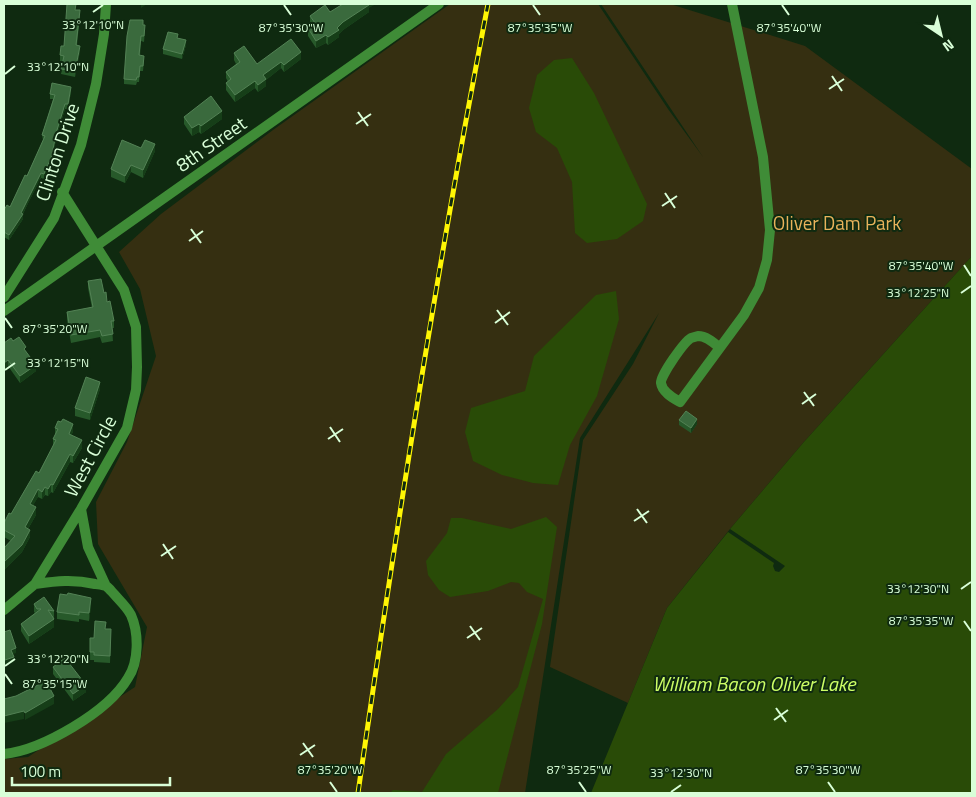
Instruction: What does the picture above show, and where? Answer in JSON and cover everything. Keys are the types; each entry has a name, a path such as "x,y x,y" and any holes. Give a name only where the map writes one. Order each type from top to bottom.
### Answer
{"street":[{"name":"Clinton Drive","path":"4,297 54,218 62,192 81,145 94,92 104,34 106,4"},
{"name":"8th Street","path":"4,311 439,4"},
{"path":"719,347 707,338 698,336 691,338 684,344 662,376 661,384 664,391 680,402 744,315 759,288 767,260 770,230 763,157 732,4"},
{"name":"West Circle","path":"4,610 34,584 82,509 127,428 136,390 136,341 133,315 124,290 98,246 62,192"},
{"path":"4,754 16,753 40,744 82,720 115,695 130,677 134,665 136,640 131,616 124,604 106,586 88,546 82,509"},
{"path":"34,584 78,580 106,586"}],"green space":[{"name":"Oliver Dam Park","path":"450,4 598,4 668,109 703,157 601,4 670,4 805,46 972,169 972,256 803,443 730,529 667,608 628,703 550,667 583,440 633,364 659,313 580,438 525,793 4,793 4,759 28,757 135,687 147,627 98,544 96,502 127,442 156,356 140,289 119,252 161,214 273,130"}],"water":[{"path":"572,58 594,93 647,204 643,221 617,239 587,243 575,233 572,182 557,148 536,132 529,108 537,75 554,60"},
{"name":"William Bacon Oliver Lake","path":"972,256 972,793 591,793 667,608 728,532 774,563 775,571 779,572 785,566 730,529 803,443"},
{"path":"616,291 619,319 597,396 570,445 558,485 533,483 502,475 473,461 465,432 471,408 525,391 534,356 596,295"},
{"path":"546,517 557,527 542,624 498,793 390,793 393,790 422,792 446,754 498,709 518,687 543,599 527,592 519,583 511,582 488,591 450,597 439,590 428,575 426,561 447,533 451,518 462,518 511,529"}],"building":[{"path":"67,4 76,4 75,10 80,10 76,45 80,46 75,71 61,69 64,56 60,55 61,46 64,46"},
{"path":"343,4 369,5 343,22 337,28 339,30 328,37 326,35 316,41 308,28 315,23 310,16 325,5 330,12"},
{"path":"130,20 143,20 143,25 145,25 144,36 141,36 139,55 144,56 143,66 140,66 139,77 136,80 124,79"},
{"path":"168,32 178,34 177,38 186,40 182,54 163,49"},
{"path":"291,39 301,52 284,65 281,62 263,75 266,79 258,85 255,81 235,95 226,83 231,79 226,72 240,62 234,53 244,46 257,64"},
{"path":"52,83 71,87 68,104 65,104 51,158 44,174 41,173 21,213 23,214 9,235 4,232 4,210 7,205 10,207 25,175 27,176 45,136 42,135 55,95 50,94"},
{"path":"211,96 222,111 201,126 199,124 192,128 184,117"},
{"path":"122,140 141,148 145,140 155,144 143,170 131,165 125,176 111,169"},
{"path":"101,279 104,293 106,292 107,302 110,301 114,321 111,321 113,334 102,336 100,330 71,335 67,312 93,307 88,281"},
{"path":"19,337 26,347 24,349 36,365 20,376 8,360 4,363 4,343 11,338 13,341"},
{"path":"86,377 100,382 90,413 75,408"},
{"path":"686,411 697,419 691,428 679,420"},
{"path":"63,419 73,424 69,434 82,440 73,456 70,454 53,485 51,484 48,489 45,487 42,492 38,489 30,504 36,507 25,527 30,530 22,545 4,562 4,548 15,536 4,530 4,523 36,471 39,473 56,440 53,439 58,429 55,428 58,421 61,422"},
{"path":"68,593 91,598 89,613 79,612 79,615 57,612 60,594 67,595"},
{"path":"44,597 54,611 48,610 54,619 29,636 21,624 41,609 37,609 34,604"},
{"path":"95,621 106,622 105,629 111,629 110,656 94,655 94,652 90,652 90,638 94,638"},
{"path":"10,630 16,648 11,650 14,657 5,660 4,632"},
{"path":"65,658 86,685 73,694 53,667"},
{"path":"46,681 54,696 25,713 24,711 4,716 4,699 16,696"}],"railway":[{"path":"358,793 418,398 469,102 488,4"}]}
